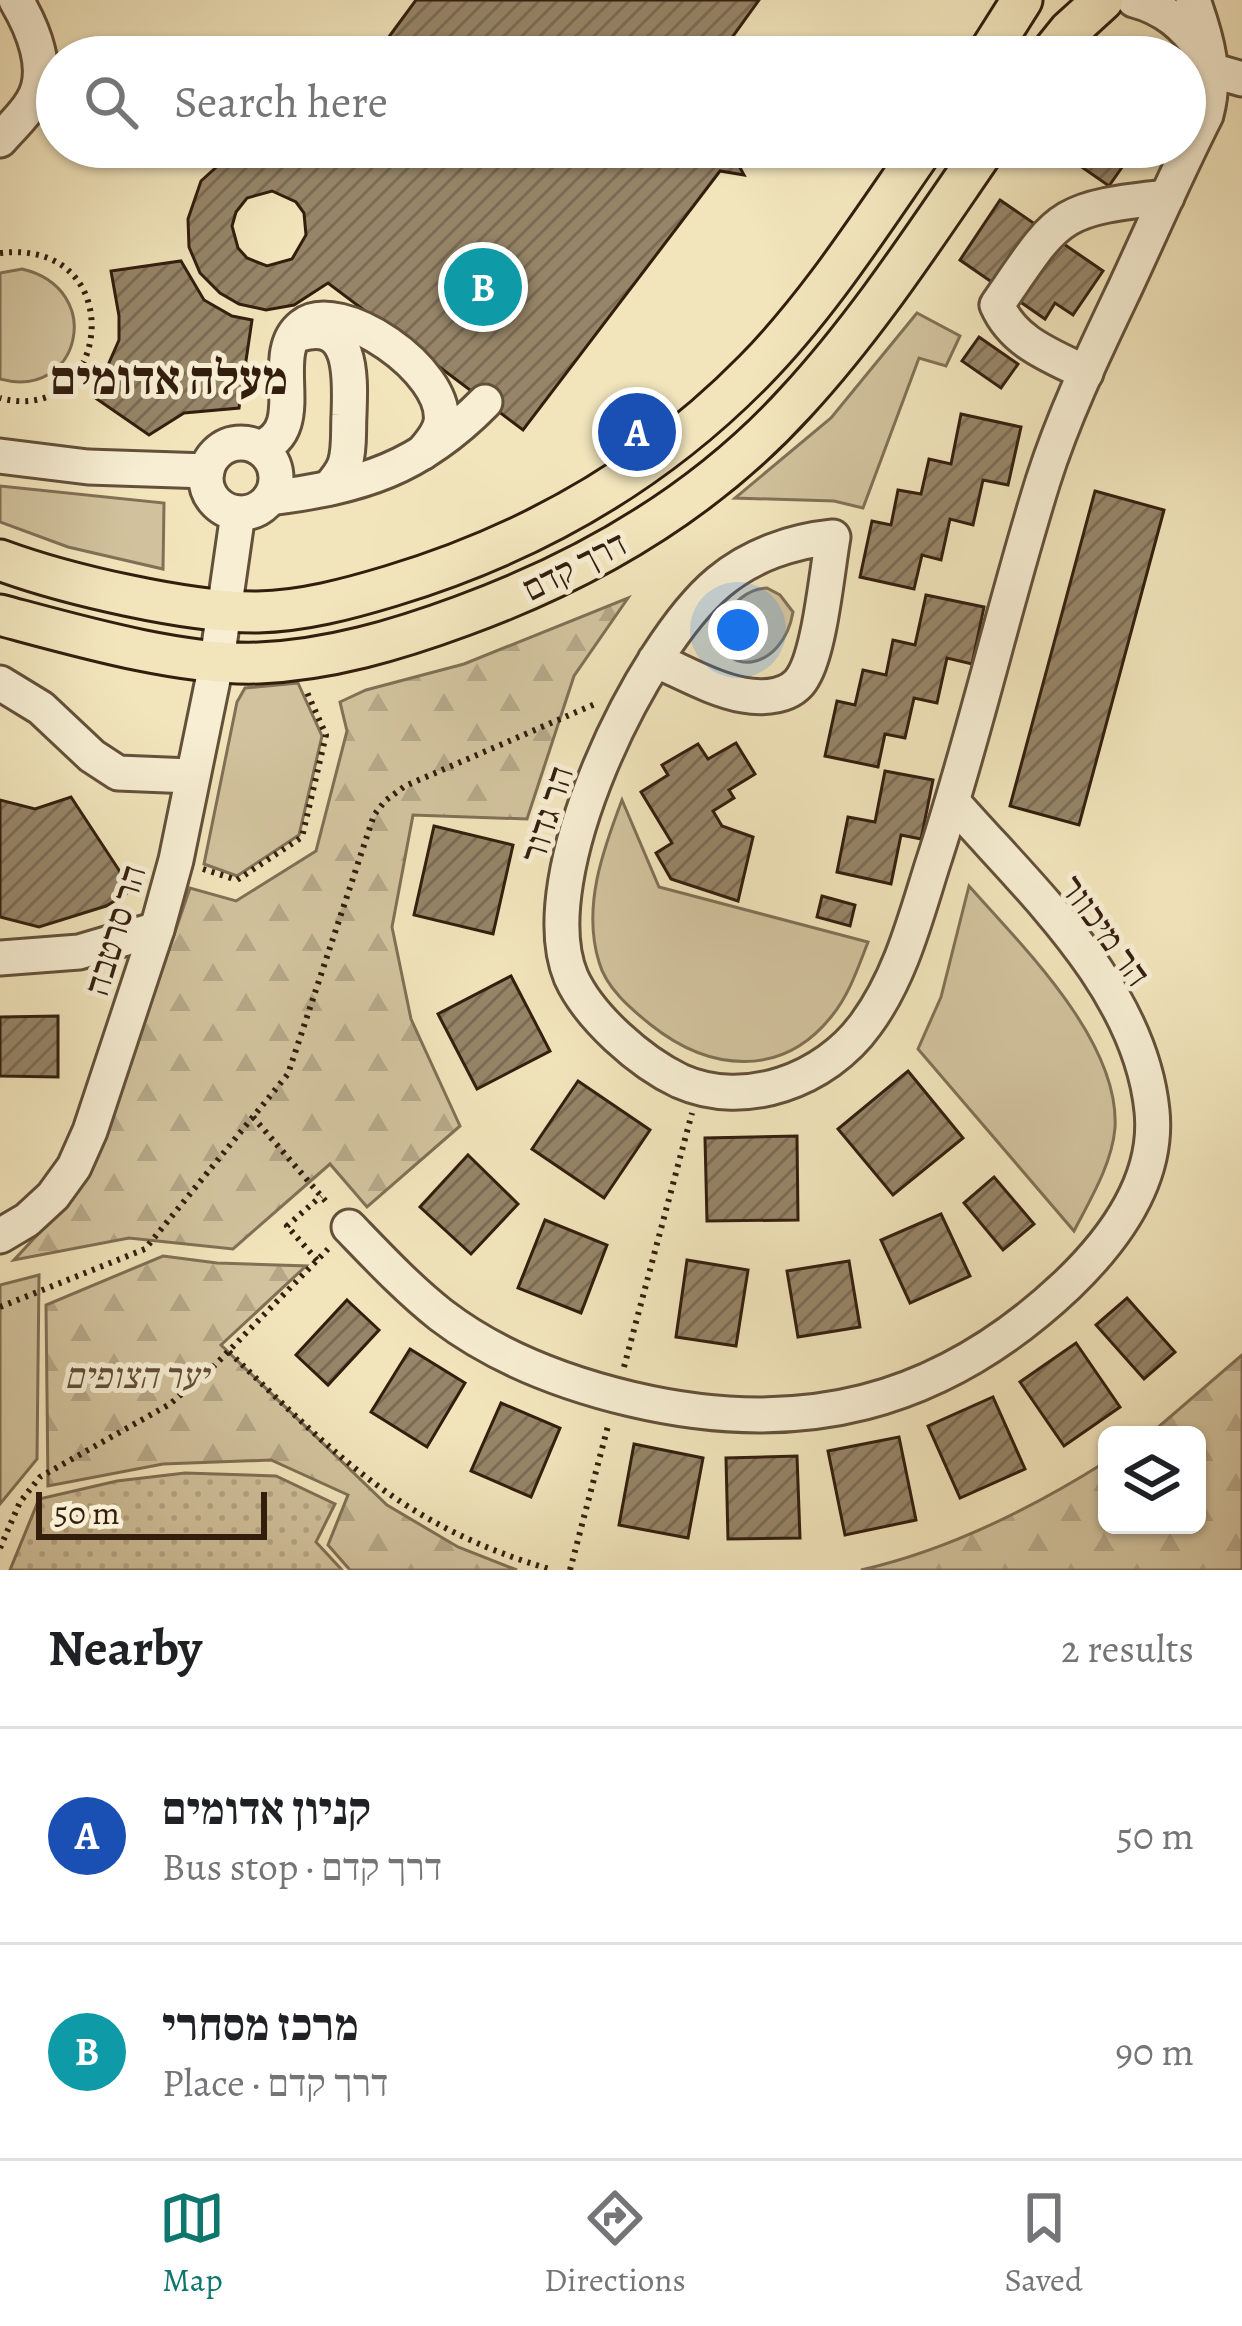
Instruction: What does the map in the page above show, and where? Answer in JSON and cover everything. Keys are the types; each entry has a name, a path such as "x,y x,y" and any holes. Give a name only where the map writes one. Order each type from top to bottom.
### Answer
{"main road":[{"path":"987,36 988,0"},
{"path":"999,36 1022,0"},
{"path":"1065,36 1103,0"},
{"name":"דרך קדם","path":"0,560 140,596 254,612 296,609 420,577 519,538 581,508 633,475 715,409 757,368 909,168"},
{"name":"דרך קדם","path":"0,614 131,646 254,663 364,648 496,604 606,552 663,517 795,404 897,276 972,168"}],"street":[{"path":"16,0 31,25 36,56"},
{"path":"1134,0 1150,4 1193,36"},
{"path":"1192,0 1226,74"},
{"path":"1206,51 1226,74"},
{"path":"1206,115 1212,92 1226,74"},
{"path":"0,140 36,93"},
{"path":"953,802 1038,497 1086,373 1181,168"},
{"path":"1086,373 1022,340 1006,324 997,305 1049,230 1074,212 1107,203 1167,197"},
{"path":"259,448 277,437 284,425 290,344 304,324 325,318 341,320 424,371 440,401 441,421 437,435 422,453"},
{"path":"290,344 307,332 320,332 347,354 351,369 348,450 344,469 329,488"},
{"path":"270,498 329,488 395,468 448,439 484,401"},
{"path":"248,443 259,448 269,456 276,475 270,498 261,507 238,513 226,510 210,495 207,471 211,459 224,447 248,443"},
{"path":"0,456 88,467 207,471"},
{"name":"הר סרטבה","path":"0,1236 53,1196 74,1167 158,929 217,659 238,513"},
{"name":"הר גדור","path":"649,672 761,698 788,692 803,677 813,644 833,537 805,540 762,555 721,580 687,614 649,672 574,832 562,885 562,939 570,975 587,1004 645,1059 680,1081 713,1091 784,1087 811,1073 865,1027 907,944 953,802"},
{"path":"0,682 41,708 92,756 118,773 191,776"},
{"name":"הר מיכוור","path":"349,1228 441,1315 486,1344 540,1372 680,1411 797,1416 861,1405 983,1351 1038,1312 1116,1233 1138,1192 1152,1113 1136,1053 1112,996 1061,926 953,802"},
{"path":"0,958 80,952 158,929"}],"path":[{"path":"0,253 24,250 49,257 71,272 86,292 94,329 88,355 75,377 54,393 29,401 0,398"},
{"path":"176,860 237,880 302,837 326,735 293,660"},
{"path":"0,1307 145,1249 288,1074 374,815 385,801 405,786 649,672"},
{"path":"570,1570 699,1087"},
{"path":"0,1548 20,1502 40,1477 170,1404 229,1352 349,1228 254,1117"},
{"path":"317,1260 286,1226 321,1196"},
{"path":"229,1352 368,1482 461,1538 553,1570"}],"green space":[{"path":"22,269 49,280 66,298 73,318 73,340 65,359 49,374 27,381 0,379 0,273"},
{"path":"917,313 960,336 946,366 919,358 863,508 834,501 735,498 831,418"},
{"path":"0,486 164,503 163,569 68,547 0,522"},
{"path":"767,588 780,595 793,612 787,632 766,657 740,661 720,644 716,626 744,596"},
{"path":"628,598 574,676 527,819 413,815 392,927 411,1019 460,1126 367,1207 330,1164 233,1249 129,1238 14,1260 52,1219 115,1107 190,888 236,901 316,851 347,731 340,702 366,690 464,664"},
{"path":"298,683 322,736 299,835 237,876 204,864 237,702 245,688"},
{"path":"622,800 659,887 868,942 843,1000 811,1037 767,1059 720,1059 673,1040 613,989 602,972 594,941 594,900"},
{"path":"969,886 1064,997 1102,1062 1115,1128 1110,1155 1074,1231 918,1049 941,997"},
{"name":"יער הצופים","path":"163,1256 306,1266 221,1345 387,1505 458,1547 517,1570 350,1570 328,1545 348,1495 271,1460 163,1464 48,1486 46,1305"},
{"path":"39,1275 37,1459 0,1504 0,1285"},
{"path":"1242,1355 1242,1570 861,1570 988,1526 1098,1466 1098,1534 1206,1534 1206,1426 1159,1426"},
{"path":"185,1473 276,1476 335,1504 316,1542 342,1570 10,1570 39,1499 117,1481"}],"building":[{"path":"416,0 759,0 733,36 389,36"},
{"path":"215,168 740,168 744,175 720,171 523,430 328,283 294,305 266,310 239,304 220,293 200,273 189,247 188,219 201,181","holes":["272,191 296,202 304,213 306,235 292,259 267,266 247,258 238,248 232,226 247,198"]},
{"path":"1083,168 1122,168 1109,186"},
{"path":"1000,200 1103,271 1073,315 1055,303 1045,319 960,260"},
{"path":"181,261 204,300 232,316 252,320 239,408 184,413 149,435 94,397 119,340 111,271"},
{"path":"979,337 1018,364 1001,388 962,361"},
{"path":"961,414 1021,427 1008,485 983,480 973,525 950,519 941,560 922,555 914,589 860,577 872,521 891,525 898,490 921,494 929,459 951,464"},
{"path":"1095,491 1164,510 1079,825 1010,806"},
{"path":"926,595 984,607 972,664 947,658 937,703 914,698 905,738 885,734 878,767 825,756 837,701 855,705 863,670 886,675 893,640 915,645"},
{"path":"736,743 755,774 729,790 734,798 713,811 722,826 753,837 738,901 671,879 656,853 672,843 641,792 668,775 662,765 698,744 708,759"},
{"path":"885,771 933,780 921,839 901,835 891,884 837,872 848,817 875,822"},
{"path":"71,797 132,890 106,906 39,927 0,917 0,800 35,809"},
{"path":"434,826 513,845 493,934 414,915"},
{"path":"822,896 855,905 850,926 817,917"},
{"path":"511,976 550,1051 477,1089 438,1014"},
{"path":"58,1016 58,1077 0,1076 0,1017"},
{"path":"908,1071 963,1138 893,1195 838,1129"},
{"path":"578,1081 650,1130 604,1198 532,1149"},
{"path":"797,1136 798,1220 707,1221 705,1138"},
{"path":"468,1155 518,1204 471,1254 420,1207"},
{"path":"994,1177 1034,1224 1003,1250 964,1203"},
{"path":"941,1214 970,1276 910,1303 881,1240"},
{"path":"545,1220 607,1245 581,1313 518,1288"},
{"path":"687,1260 748,1270 736,1346 676,1337"},
{"path":"849,1261 860,1327 798,1337 787,1271"},
{"path":"1127,1298 1175,1352 1144,1379 1096,1325"},
{"path":"347,1300 379,1330 328,1385 296,1355"},
{"path":"1076,1343 1120,1407 1064,1446 1020,1382"},
{"path":"410,1349 465,1383 427,1447 371,1412"},
{"path":"993,1397 1025,1469 960,1498 928,1426"},
{"path":"501,1403 560,1428 531,1497 471,1471"},
{"path":"899,1437 916,1520 845,1535 828,1451"},
{"path":"634,1444 703,1458 688,1538 619,1525"},
{"path":"797,1456 800,1538 728,1539 726,1458"}],"place":[{"name":"מרכז מסחרי","path":"483,287"},
{"name":"קניון אדומים","path":"637,432"}],"district":[{"name":"מעלה אדומים","path":"169,377"}]}
